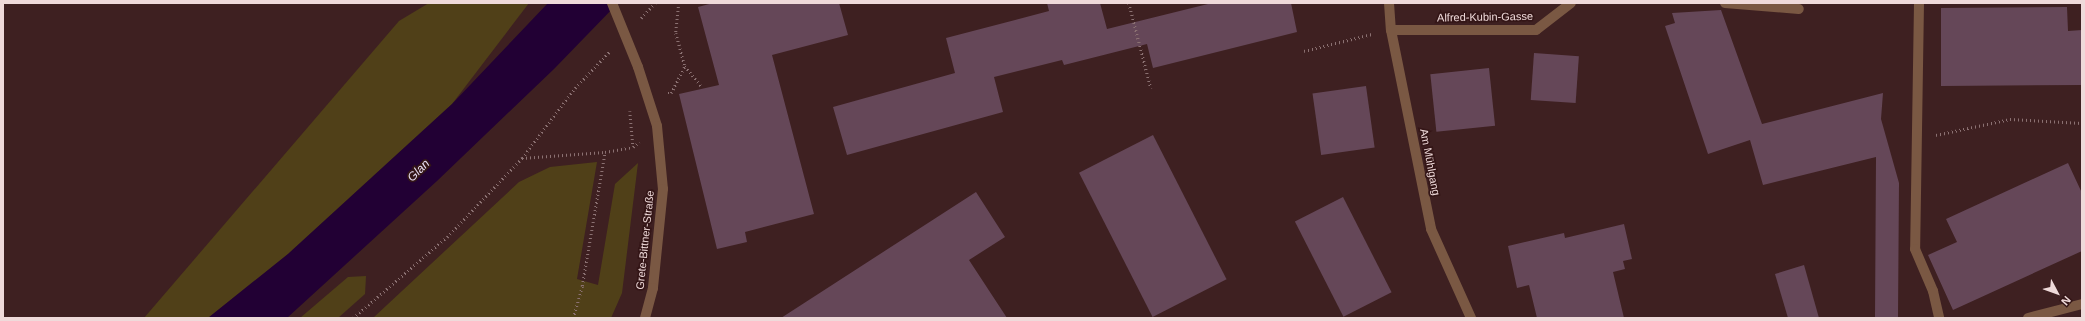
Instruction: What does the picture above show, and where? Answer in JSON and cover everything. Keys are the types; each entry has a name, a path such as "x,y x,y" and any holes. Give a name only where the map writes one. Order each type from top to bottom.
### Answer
{"street":[{"name":"Grete-Bittner-Straße","path":"612,3 638,67 657,126 663,189 653,288 645,318"},
{"name":"Am Mühlgang","path":"1389,3 1391,30 1431,229 1471,318"},
{"name":"Alfred-Kubin-Gasse","path":"1391,30 1536,30 1571,3"},
{"path":"1725,3 1799,8"},
{"path":"1919,3 1915,250 1933,291 1939,318"},
{"path":"2028,318 2082,304"}],"path":[{"path":"639,20 655,3"},
{"path":"679,3 676,33 685,66 701,86"},
{"path":"1129,3 1151,88"},
{"path":"1304,51 1370,35"},
{"path":"353,318 447,237 522,158 575,88 612,48"},
{"path":"648,98 671,93 685,66"},
{"path":"522,158 605,152 633,147 629,109"},
{"path":"1934,144 1935,136 2010,119 2082,123"},
{"path":"574,318 582,286 605,152"}],"shaded area":[{"path":"429,3 529,3 452,104 288,254 208,318 144,318 399,21"},
{"path":"597,162 577,279 598,285 615,184 638,163 622,293 611,318 373,318 519,182 550,167"},
{"path":"366,276 365,294 338,318 300,318 348,277"}],"water":[{"name":"Glan","path":"548,3 618,3 554,69 437,181 287,318 208,318 288,254 452,104"}],"building":[{"path":"713,3 839,3 848,35 772,55 814,214 745,232 747,242 717,249 679,94 719,85 698,7"},
{"path":"1047,3 1100,3 1107,29 1212,3 1291,3 1297,32 1153,68 1147,44 1064,65 1062,60 994,77 1003,112 847,155 833,107 955,73 946,38 1049,11"},
{"path":"2067,7 2068,31 2082,30 2082,85 1941,86 1941,8"},
{"path":"1721,10 1762,124 1883,93 1881,119 1899,183 1898,318 1875,318 1876,157 1763,185 1750,140 1708,154 1665,26 1675,23 1672,13"},
{"path":"1534,53 1579,56 1576,103 1531,100"},
{"path":"1489,68 1495,126 1436,132 1430,74"},
{"path":"1366,86 1375,147 1321,155 1313,94"},
{"path":"1153,135 1227,279 1153,317 1079,173"},
{"path":"2068,163 2082,193 2082,251 1953,310 1928,255 1957,242 1946,219"},
{"path":"976,192 1005,237 969,260 1007,318 781,318"},
{"path":"1343,197 1392,292 1343,317 1295,222"},
{"path":"1624,224 1632,259 1623,261 1625,269 1613,272 1624,318 1537,318 1529,285 1517,288 1508,246 1564,233 1565,238"},
{"path":"1804,265 1819,318 1788,318 1775,274"}]}
